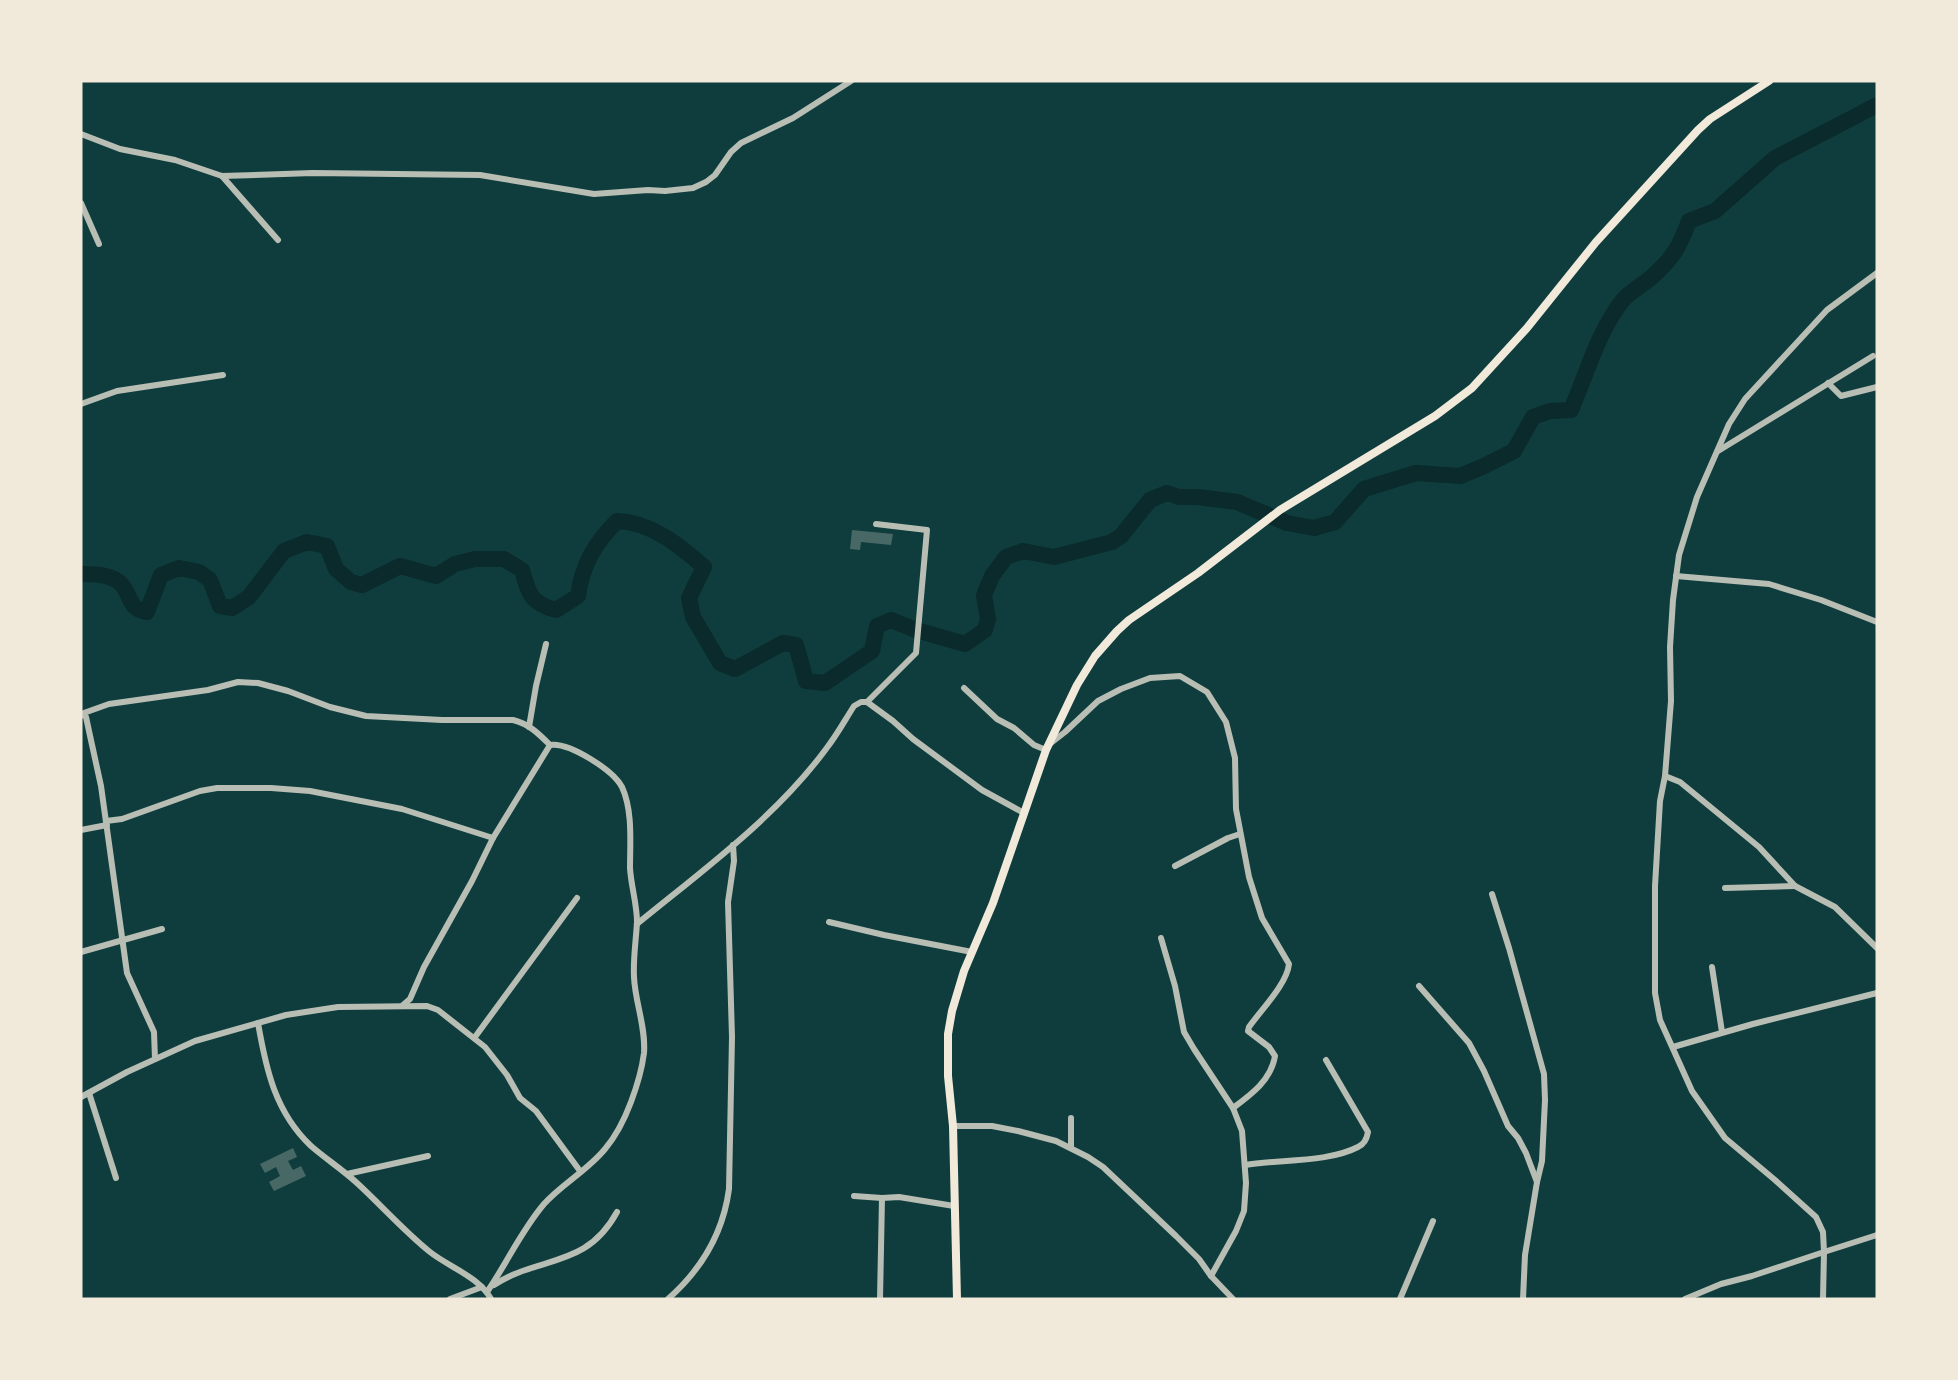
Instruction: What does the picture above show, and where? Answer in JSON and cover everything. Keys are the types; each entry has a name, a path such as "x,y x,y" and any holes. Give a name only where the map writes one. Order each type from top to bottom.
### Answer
{"main road":[{"path":"957,1299 953,1126 948,1076 948,1034 958,989 993,903 1048,747 1077,685 1095,656 1117,631 1141,612 1198,573 1280,510 1435,416 1472,388 1527,328 1596,242 1698,130 1710,119 1769,81"}],"street":[{"path":"81,134 120,149 175,160 222,176 312,173 480,175 594,194 693,188 715,175 741,143 793,118 851,81"},
{"path":"222,176 278,240"},
{"path":"81,203 99,244"},
{"path":"1824,1299 1823,1232 1816,1216 1725,1138 1692,1091 1660,1020 1654,978 1655,876 1660,801 1665,776 1671,701 1670,647 1676,576 1697,497 1729,424 1745,399 1827,310 1877,273"},
{"path":"1718,452 1873,356"},
{"path":"81,404 117,392 223,375"},
{"path":"1828,383 1841,396 1877,387"},
{"path":"867,702 916,653 927,530 876,524"},
{"path":"1676,576 1769,584 1821,600 1877,622"},
{"path":"530,727 536,686 546,645"},
{"path":"964,688 997,719 1014,728 1034,745 1048,747 1098,701 1150,678 1180,676 1207,692 1226,722 1235,758 1236,801 1249,877 1262,918 1288,963 1288,971 1283,980 1249,1027 1248,1032 1269,1047 1275,1056 1273,1067 1265,1081 1233,1108"},
{"path":"81,714 109,704 208,690 238,682 288,691 330,707 366,716 442,720 513,720 530,727 550,745"},
{"path":"637,924 761,820 826,749 854,706 861,702 867,702 894,721 913,739 982,790 1024,813"},
{"path":"81,714 86,717 107,823 127,973 154,1032 155,1059"},
{"path":"81,1097 195,1041 286,1015 338,1007 396,1008 403,1005 410,999 424,967 493,838 550,745 556,744 588,758 614,777 622,788 628,810 630,870 636,901 637,924 633,950 634,978 644,1037 644,1054 631,1102 605,1149 558,1191 534,1217 487,1288"},
{"path":"1665,776 1680,782 1759,847 1795,886 1835,907 1877,948"},
{"path":"81,830 122,819 200,791 217,788 271,788 310,791 402,809 493,838"},
{"path":"1175,866 1240,834"},
{"path":"668,1299 704,1261 726,1210 729,1189 732,1038 728,902 734,861 733,845"},
{"path":"1725,888 1795,886"},
{"path":"1491,894 1509,948 1544,1074 1542,1161 1525,1255 1523,1299"},
{"path":"475,1037 577,898"},
{"path":"829,922 972,952"},
{"path":"81,952 162,929"},
{"path":"1161,938 1175,986 1184,1032 1233,1108 1242,1131 1245,1165 1244,1211 1236,1231 1211,1276"},
{"path":"1712,967 1722,1032"},
{"path":"1419,986 1469,1042 1508,1126 1526,1153 1537,1182"},
{"path":"1673,1047 1722,1032 1877,993"},
{"path":"403,1005 427,1006 438,1010 450,1021 475,1037 497,1061 520,1098 536,1112 580,1171"},
{"path":"258,1023 264,1061 277,1101 287,1117 310,1144 347,1174 419,1243 445,1263 487,1288 491,1299"},
{"path":"1245,1165 1331,1155 1359,1147 1366,1140 1368,1132 1326,1060"},
{"path":"89,1093 116,1178"},
{"path":"1071,1118 1071,1148"},
{"path":"953,1126 1002,1127 1044,1137 1071,1148 1103,1167 1199,1259 1211,1276 1233,1299"},
{"path":"347,1174 428,1156"},
{"path":"854,1196 910,1198 954,1206"},
{"path":"880,1299 882,1198"},
{"path":"450,1299 487,1288 516,1273 561,1260 579,1252 598,1238 609,1226 617,1212"},
{"path":"1400,1299 1433,1221"},
{"path":"1685,1299 1721,1284 1877,1235"}],"building":[{"path":"852,530 893,534 891,545 861,542 860,550 850,549"},
{"path":"293,1148 297,1157 288,1161 293,1170 301,1166 306,1176 274,1191 269,1182 280,1176 276,1167 265,1173 260,1164"}],"waterway":[{"path":"81,574 103,575 118,581 133,605 147,612 161,575 179,568 199,572 210,580 220,606 232,608 249,597 284,551 307,542 327,546 336,569 351,582 362,585 400,566 436,576 455,564 475,559 504,559 522,570 529,591 536,601 556,610 578,596 586,564 609,529 617,521 629,522 664,536 704,567 689,598 693,617 720,663 735,669 783,643 796,645 806,681 825,683 872,651 877,626 891,620 965,644 985,630 988,619 984,595 992,576 1006,557 1023,551 1054,557 1112,542 1121,536 1150,500 1167,493 1179,497 1237,502 1287,523 1314,528 1335,522 1364,489 1416,473 1460,476 1514,451 1533,417 1550,411 1571,410 1599,340 1613,314 1625,297 1667,262 1679,244 1689,221 1715,211 1775,158 1877,105"}]}
